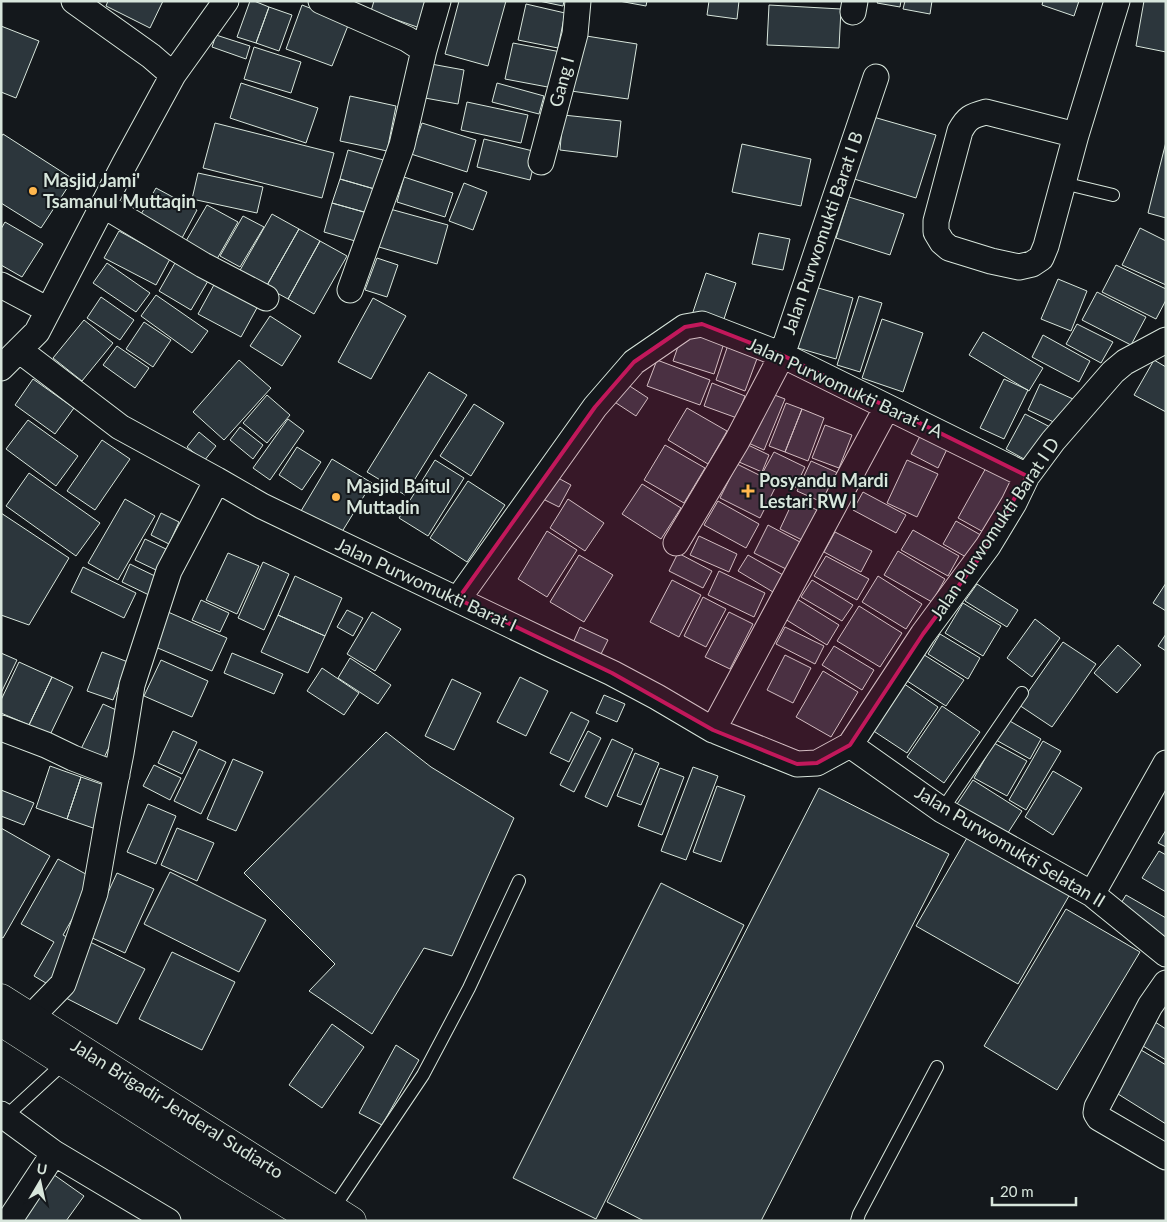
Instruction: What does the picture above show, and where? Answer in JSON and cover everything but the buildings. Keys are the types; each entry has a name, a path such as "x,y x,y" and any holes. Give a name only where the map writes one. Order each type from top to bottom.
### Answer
{"main road":[{"name":"Jalan Brigadir Jenderal Sudiarto","path":"1,998 231,1156"},
{"name":"Jalan Brigadir Jenderal Sudiarto","path":"1,1022 65,1062 334,1217"}],"street":[{"path":"74,1 173,74"},
{"path":"1,368 37,332 173,74 226,1"},
{"path":"321,1 408,39 424,50"},
{"path":"350,290 402,145 424,50 438,1"},
{"name":"Gang I","path":"541,162 575,34 578,1"},
{"path":"1076,135 986,112 974,115 966,121 960,131 936,221 936,232 942,242 949,248 991,261 1019,267 1032,264 1041,258 1117,1"},
{"name":"Jalan Purwomukti Barat I B","path":"676,543 732,450 782,355 876,77"},
{"path":"103,205 203,265 266,298"},
{"path":"1,285 48,310"},
{"name":"Jalan Purwomukti Barat I A","path":"458,599 595,407 634,362 686,327 702,324 782,355 1027,476"},
{"name":"Jalan Purwomukti Barat I D","path":"850,745 923,634 988,546 1014,503 1027,476 1053,442 1113,372 1126,362 1166,340"},
{"name":"Jalan Purwomukti Barat I","path":"19,350 120,427 270,510 612,673 714,730 797,764 817,763 850,745"},
{"path":"714,730 887,407"},
{"path":"31,1017 63,984 95,893 132,685 169,571 217,480"},
{"path":"1,728 117,775"},
{"name":"Jalan Purwomukti Selatan II","path":"850,745 942,810 1092,894 1166,954"},
{"path":"1092,894 1166,763"},
{"path":"1166,983 1158,1011 1097,1107 1096,1113 1099,1118 1166,1157"},
{"path":"2,1117 54,1153 168,1221"},
{"path":"9,1221 54,1153"}],"lane":[{"path":"1063,183 1113,195"},
{"path":"942,810 1022,693"},
{"path":"334,1217 423,1075 469,988 519,881"},
{"path":"2,1117 65,1062"},
{"path":"857,1221 938,1067"}],"highlighted area":[{"path":"702,324 782,355 1027,476 988,546 923,634 850,745 817,763 797,764 713,730 612,673 458,599 595,407 634,362 685,327"}],"place":[{"name":"Masjid Jami' Tsamanul Muttaqin","path":"33,191"},
{"name":"Posyandu Mardi Lestari RW I","path":"748,491"},
{"name":"Masjid Baitul Muttadin","path":"336,497"}]}
